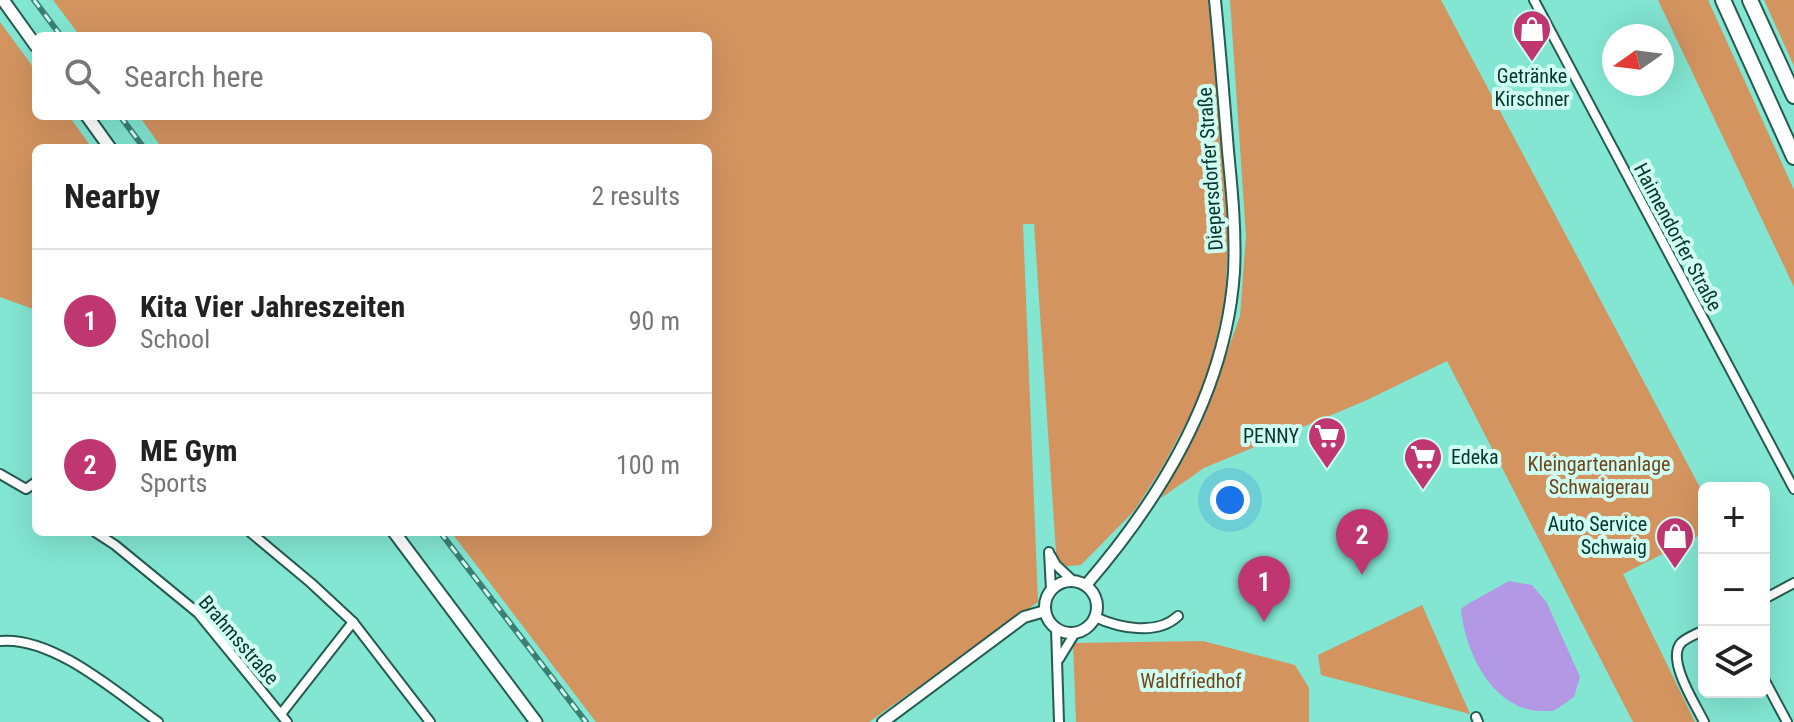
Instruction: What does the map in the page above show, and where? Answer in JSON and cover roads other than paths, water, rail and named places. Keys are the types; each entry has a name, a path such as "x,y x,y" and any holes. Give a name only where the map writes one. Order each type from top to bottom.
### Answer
{"highway":[{"path":"1723,0 1794,157"},
{"path":"1750,0 1794,96"}],"main road":[{"path":"3,0 32,40"},
{"path":"90,120 107,144"},
{"path":"397,536 538,722"}],"street":[{"name":"Diepersdorfer Straße","path":"1086,585 1119,547 1187,440 1206,397 1226,331 1234,273 1234,219 1217,0"},
{"name":"Haimendorfer Straße","path":"1534,0 1794,489"},
{"path":"0,474 32,493"},
{"path":"26,489 32,485"},
{"name":"Brahmsstraße","path":"101,536 198,613 284,718 353,622"},
{"path":"255,536 353,622 430,722"},
{"path":"1058,660 1075,633 1090,625 1095,617 1096,600 1086,585 1072,580 1056,565 1049,552 1051,590 1045,611 1056,628 1059,722"},
{"path":"1051,590 1064,581 1072,580"},
{"path":"1770,596 1794,583"},
{"path":"883,722 1024,617 1045,611"},
{"path":"1095,617 1129,628 1157,627 1172,622 1178,616"},
{"path":"1056,628 1075,633"},
{"path":"1698,633 1683,641 1676,658 1704,722"},
{"path":"0,641 27,642 55,651 158,722"},
{"path":"1770,690 1787,722"}],"railway":[{"path":"34,0 58,32"},
{"path":"123,120 141,144"},
{"path":"443,536 586,722"}],"place":[{"name":"Getränke Kirschner","path":"1532,63"},
{"name":"PENNY","path":"1327,470"},
{"name":"Edeka","path":"1423,491"},
{"name":"Auto Service Schwaig","path":"1675,570"},
{"name":"ME Gym","path":"1362,575"},
{"name":"Kita Vier Jahreszeiten","path":"1264,622"}],"park label":[{"name":"Kleingartenanlage Schwaigerau","path":"1599,476"},
{"name":"Waldfriedhof","path":"1191,681"}]}
